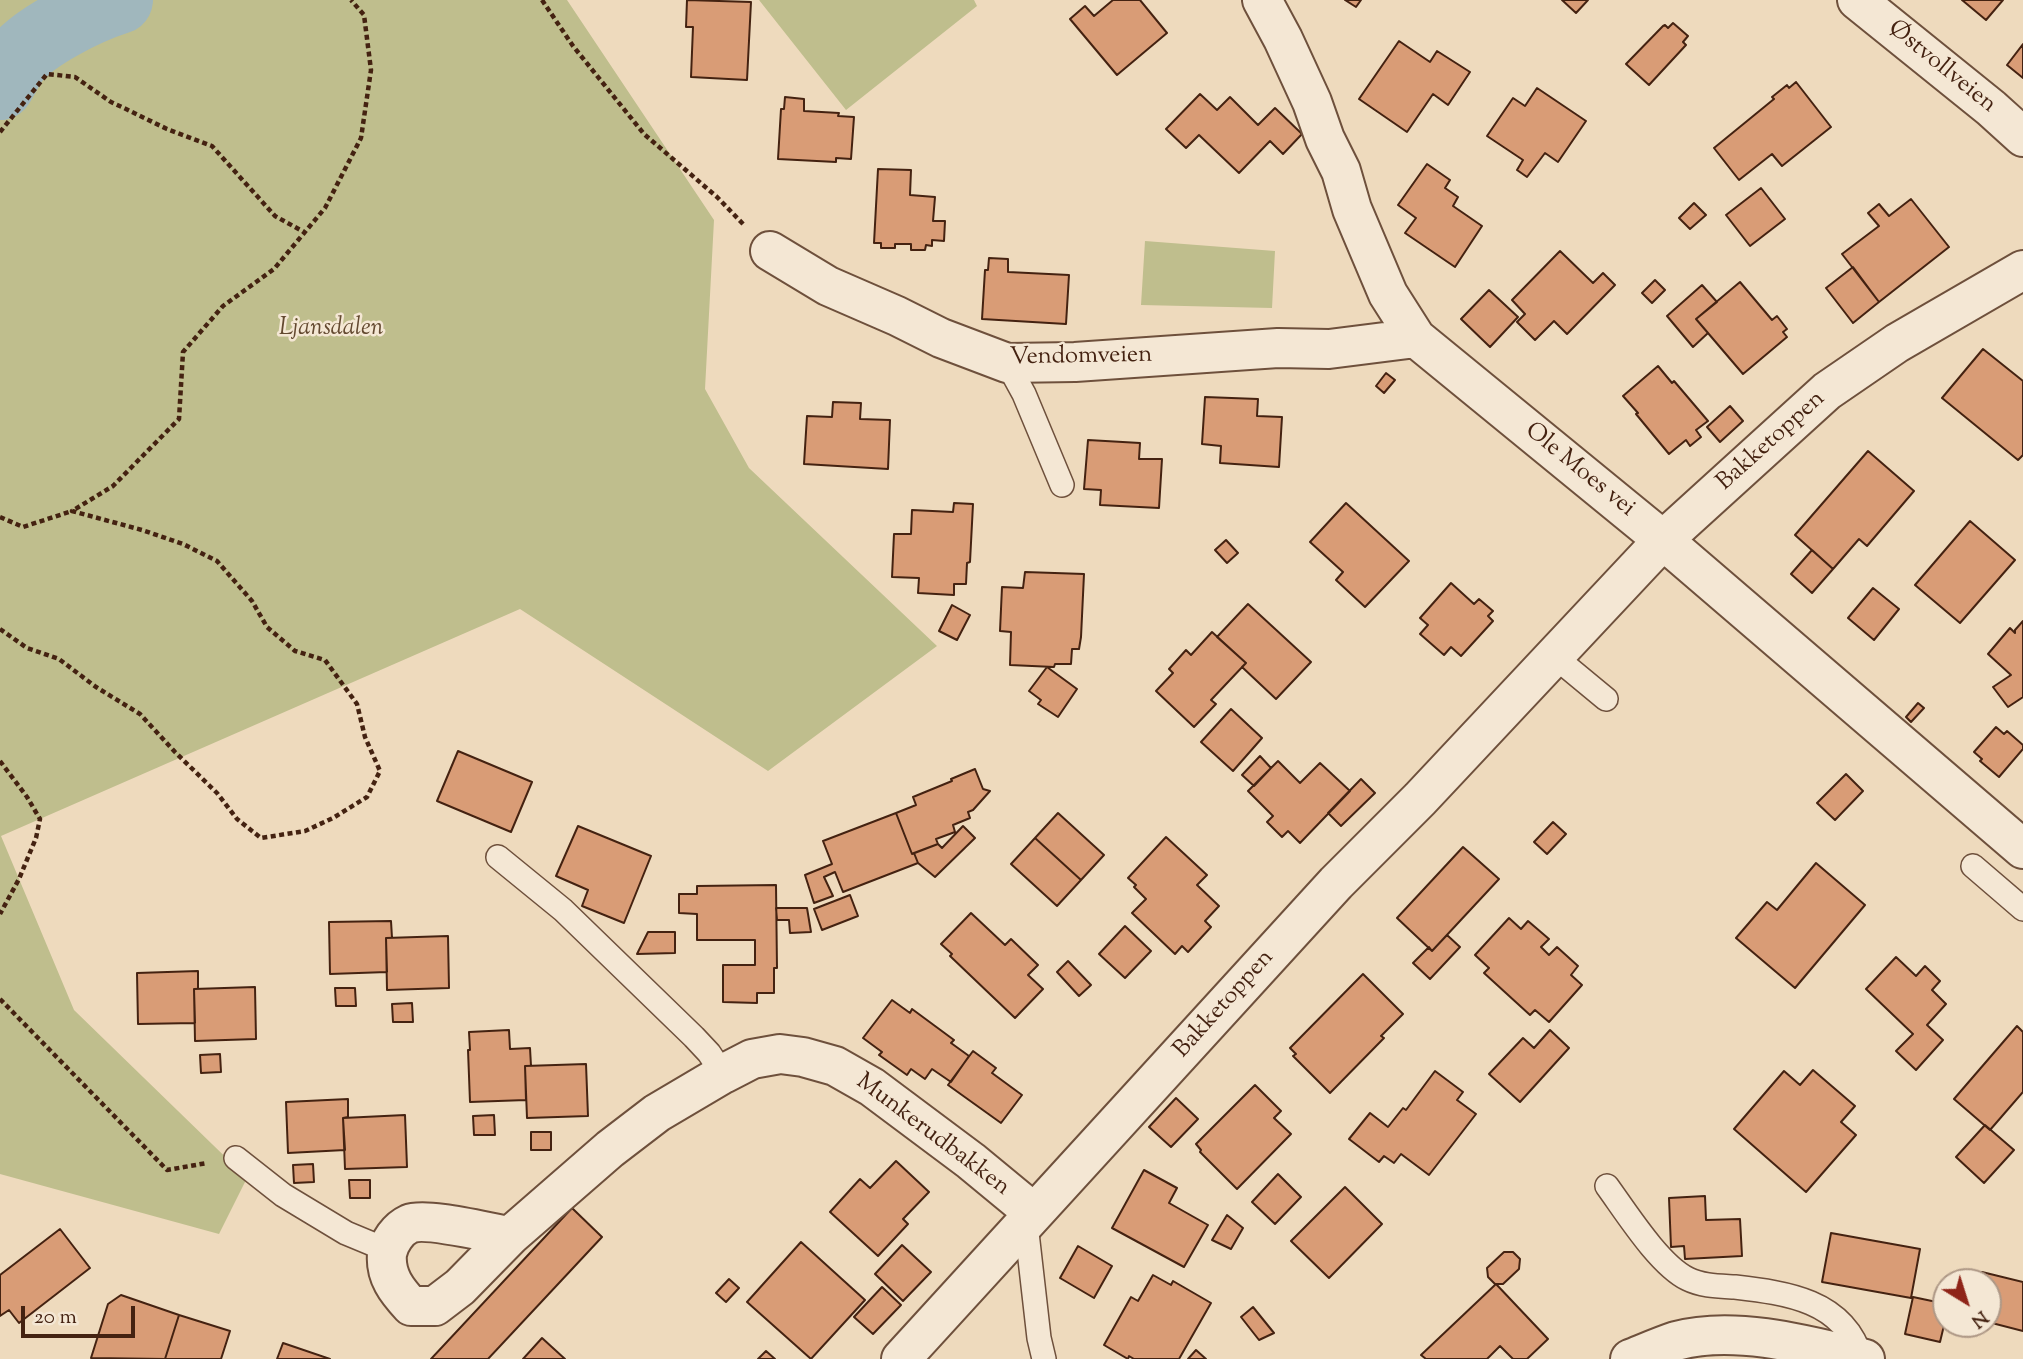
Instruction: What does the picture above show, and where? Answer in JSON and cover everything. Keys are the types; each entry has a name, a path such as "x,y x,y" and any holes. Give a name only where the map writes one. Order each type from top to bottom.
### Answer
{"street":[{"name":"Ole Moes vei","path":"1262,0 1312,102 1325,139 1341,171 1352,209 1388,294 1416,338 1663,540 2023,849"},
{"name":"Østvollveien","path":"1857,0 2023,137"},
{"name":"Vendomveien","path":"769,251 828,286 941,338 1007,363 1075,362 1278,348 1329,349 1416,338"},
{"name":"Bakketoppen","path":"901,1359 1030,1219 1160,1062 1420,799 1663,540 1827,391 1897,343 2023,270"},
{"name":"Munkerudbakken","path":"387,1250 389,1273 400,1294 411,1306 435,1307 610,1149 657,1113 752,1059 780,1054 835,1066 872,1087 949,1145 1030,1219"},
{"path":"387,1250 395,1235 409,1224 426,1222 510,1237"},
{"path":"1630,1359 1677,1341 1717,1335 1759,1336 1863,1358"}],"lane":[{"path":"1007,363 1024,394 1062,485"},
{"path":"1554,656 1606,699"},
{"path":"498,857 563,910 694,1037 723,1074"},
{"path":"1973,866 2023,909"},
{"path":"236,1158 283,1195 346,1233 387,1250"},
{"path":"1607,1186 1640,1230 1675,1270 1688,1279 1796,1296 1821,1307 1838,1321 1856,1342 1863,1358"},
{"name":"Munkerudbakken","path":"1030,1219 1039,1338 1044,1359"}],"path":[{"path":"0,517 23,527 72,511 113,486 179,419 183,352 223,306 274,269 325,208 361,138 371,70 364,15 351,0"},
{"path":"542,0 573,46 644,134 717,197 769,251"},
{"path":"0,132 47,74 75,77 118,106 212,146 275,216 304,232"},
{"path":"0,629 27,648 59,659 96,687 140,714 217,793 237,819 261,838 305,831 334,818 368,797 380,771 365,737 357,704 325,660 295,651 267,627 251,601 217,561 173,540 72,511"},
{"path":"0,761 40,819 36,838 19,879 0,914"},
{"path":"0,999 167,1170 236,1158"}],"green space":[{"name":"Ljansdalen","path":"0,0 567,0 714,220 705,389 749,468 937,646 768,771 520,609 1,836 74,1010 247,1178 219,1234 0,1174"},
{"path":"759,0 974,0 977,6 846,110"},
{"path":"1145,241 1275,251 1272,308 1141,305"}],"building":[{"path":"687,0 751,2 747,80 691,77 693,27 686,27"},
{"path":"1113,0 1140,0 1167,33 1117,75 1070,19 1085,6 1094,16"},
{"path":"1345,0 1361,0 1356,7"},
{"path":"1562,0 1588,0 1576,13"},
{"path":"1962,0 2003,0 1986,20"},
{"path":"1673,23 1688,36 1683,42 1686,45 1649,85 1626,64 1663,26 1668,28"},
{"path":"1399,41 1430,62 1437,51 1470,72 1448,105 1433,94 1407,132 1359,99"},
{"path":"2023,44 2023,78 2007,65"},
{"path":"1796,82 1831,127 1782,166 1772,154 1739,180 1714,148 1774,99 1772,97 1787,85 1789,88"},
{"path":"1537,88 1586,121 1558,162 1545,153 1527,177 1517,170 1523,160 1487,136 1513,98 1525,106"},
{"path":"1200,94 1217,110 1230,97 1258,125 1275,108 1302,134 1283,154 1270,141 1239,173 1199,135 1186,148 1166,129"},
{"path":"785,97 804,99 804,111 839,113 838,116 854,117 851,159 836,158 836,162 778,159 781,109 784,109"},
{"path":"1427,164 1450,180 1445,188 1458,197 1453,206 1482,226 1455,267 1405,233 1416,218 1398,205"},
{"path":"878,169 911,170 910,195 935,197 933,221 945,221 944,241 932,240 932,246 926,245 925,250 911,250 911,244 895,244 895,248 881,248 881,243 874,243"},
{"path":"1761,188 1785,219 1750,246 1726,215"},
{"path":"1911,199 1949,247 1879,302 1842,254 1879,226 1868,213 1879,204 1889,216"},
{"path":"1694,203 1706,215 1690,229 1679,218"},
{"path":"1560,251 1593,283 1603,273 1615,285 1567,334 1554,321 1535,340 1517,322 1525,314 1512,300"},
{"path":"989,258 1008,259 1008,272 1069,275 1066,324 982,319 985,270 988,270"},
{"path":"1853,267 1879,302 1853,323 1826,288"},
{"path":"1655,280 1665,290 1652,303 1642,293"},
{"path":"1740,282 1772,320 1777,316 1787,329 1783,332 1787,337 1743,374 1696,319"},
{"path":"1702,285 1717,302 1696,319 1708,333 1693,347 1667,316"},
{"path":"1489,290 1518,317 1490,347 1461,319"},
{"path":"1983,349 2023,381 2023,455 2018,460 1942,398"},
{"path":"1658,366 1708,421 1696,430 1701,437 1690,446 1686,440 1669,454 1623,396"},
{"path":"1386,373 1395,380 1384,393 1376,386"},
{"path":"1205,397 1258,399 1257,416 1282,417 1279,467 1220,463 1221,446 1202,444"},
{"path":"833,402 861,403 860,419 890,420 888,469 804,464 807,416 832,417"},
{"path":"1730,406 1743,421 1720,442 1707,427"},
{"path":"1088,440 1140,443 1139,459 1162,459 1159,508 1100,505 1101,490 1084,489"},
{"path":"1868,451 1914,491 1867,546 1859,539 1833,569 1795,535"},
{"path":"954,503 973,504 966,584 954,584 954,595 918,593 919,578 892,577 894,534 911,534 912,510 953,512"},
{"path":"1346,503 1409,561 1365,607 1336,580 1343,572 1310,542"},
{"path":"1970,521 2015,560 1960,623 1915,585"},
{"path":"1226,540 1238,553 1227,563 1215,550"},
{"path":"1812,550 1833,569 1812,593 1791,574"},
{"path":"1025,572 1084,574 1081,637 1079,649 1072,649 1071,664 1055,664 1054,667 1010,665 1011,632 1000,631 1002,587 1023,588"},
{"path":"1451,583 1474,604 1479,599 1493,611 1488,616 1493,621 1461,656 1451,647 1444,655 1420,634 1428,625 1420,618"},
{"path":"1873,588 1899,609 1874,640 1848,618"},
{"path":"1248,604 1311,662 1276,699 1242,667 1246,663 1217,637"},
{"path":"952,605 970,615 957,640 939,631"},
{"path":"2023,621 2023,697 2008,707 1993,687 2011,675 1988,654 2010,628 2015,633"},
{"path":"1212,632 1246,663 1211,700 1216,704 1194,727 1156,691 1173,673 1169,669 1186,650 1191,655"},
{"path":"1047,667 1077,689 1058,717 1038,704 1041,700 1029,691"},
{"path":"1918,703 1924,708 1911,722 1906,717"},
{"path":"1231,709 1262,738 1233,771 1201,742"},
{"path":"1996,727 2004,734 2007,731 2023,745 2023,749 1999,777 1980,761 1982,759 1974,752"},
{"path":"458,751 532,782 511,832 437,801"},
{"path":"1260,756 1271,768 1254,786 1242,775"},
{"path":"1278,761 1300,783 1320,763 1350,791 1300,843 1288,831 1282,837 1267,822 1273,816 1248,791"},
{"path":"975,769 983,789 990,791 968,812 970,818 953,825 955,832 936,839 938,844 912,854 896,813 916,805 913,797"},
{"path":"1846,774 1863,791 1835,820 1817,803"},
{"path":"1361,779 1375,793 1341,826 1328,813"},
{"path":"896,813 918,863 843,892 835,872 824,877 833,896 814,903 805,875 832,864 823,841"},
{"path":"1058,813 1104,855 1081,880 1035,838"},
{"path":"1553,822 1566,834 1547,854 1534,842"},
{"path":"578,826 651,856 624,923 582,906 588,890 556,876"},
{"path":"963,826 975,838 935,877 918,863 914,853 938,844 942,848"},
{"path":"1166,837 1207,875 1197,885 1219,906 1205,921 1211,927 1188,952 1182,946 1175,954 1132,913 1146,899 1128,878"},
{"path":"1035,838 1081,880 1057,906 1011,864"},
{"path":"1463,847 1499,879 1432,951 1397,918"},
{"path":"1816,863 1865,905 1795,988 1736,938 1767,902 1777,910"},
{"path":"776,885 777,968 774,968 774,993 757,993 757,1003 723,1002 723,965 755,965 755,940 697,940 697,914 679,913 679,894 697,894 697,886"},
{"path":"850,895 858,916 822,930 814,909"},
{"path":"776,908 807,908 811,932 790,933 789,920 777,920"},
{"path":"971,913 1005,945 1011,939 1038,965 1028,975 1043,989 1015,1018 950,956 952,954 941,944"},
{"path":"1509,918 1521,929 1528,921 1549,939 1541,947 1549,955 1557,947 1578,966 1571,975 1582,985 1549,1022 1535,1010 1530,1015 1484,973 1489,968 1475,955"},
{"path":"391,921 392,938 386,938 387,972 330,974 329,922"},
{"path":"1125,926 1151,951 1125,978 1099,954"},
{"path":"648,932 675,932 675,953 637,954"},
{"path":"1447,935 1460,947 1430,979 1413,963 1429,947 1432,951"},
{"path":"448,936 449,988 387,990 386,938"},
{"path":"1896,957 1916,976 1925,966 1940,981 1932,990 1946,1004 1927,1025 1943,1040 1916,1070 1896,1051 1913,1034 1866,989"},
{"path":"1068,961 1091,985 1079,996 1057,972"},
{"path":"198,971 198,989 194,989 195,1023 138,1024 137,973"},
{"path":"1363,974 1403,1014 1381,1036 1384,1038 1330,1093 1293,1056 1296,1054 1290,1048"},
{"path":"255,987 256,1039 195,1041 194,989"},
{"path":"335,988 355,988 356,1006 336,1006"},
{"path":"892,1000 910,1013 912,1009 954,1040 951,1043 969,1056 951,1082 932,1069 925,1079 911,1069 907,1075 879,1055 882,1052 863,1038"},
{"path":"412,1003 413,1022 393,1022 392,1004"},
{"path":"2017,1026 2023,1032 2023,1092 1990,1130 1954,1099"},
{"path":"509,1030 510,1049 530,1048 531,1066 525,1066 526,1100 470,1102 469,1032"},
{"path":"1550,1030 1569,1048 1520,1102 1489,1074 1523,1038 1534,1048"},
{"path":"973,1051 996,1068 992,1073 1022,1095 1001,1123 948,1085"},
{"path":"220,1054 221,1072 201,1073 200,1055"},
{"path":"586,1064 588,1116 527,1118 525,1066"},
{"path":"1813,1070 1855,1106 1841,1122 1856,1135 1806,1192 1734,1129 1784,1071 1800,1085"},
{"path":"1435,1071 1463,1092 1457,1100 1476,1114 1429,1175 1401,1154 1394,1163 1384,1156 1379,1162 1349,1139 1370,1113 1388,1127 1403,1108 1406,1110"},
{"path":"1255,1085 1281,1111 1274,1118 1291,1134 1237,1189 1200,1152 1196,1144"},
{"path":"1176,1098 1198,1119 1171,1147 1149,1127"},
{"path":"348,1099 348,1117 343,1118 345,1150 288,1153 286,1102"},
{"path":"405,1115 407,1167 345,1169 343,1118"},
{"path":"494,1115 495,1135 474,1135 473,1116"},
{"path":"1985,1125 2014,1150 1984,1183 1956,1157"},
{"path":"531,1132 551,1132 551,1150 531,1150"},
{"path":"896,1161 929,1192 903,1219 908,1224 878,1256 830,1212 860,1179 870,1188"},
{"path":"313,1164 314,1182 294,1183 293,1165"},
{"path":"1144,1170 1177,1188 1169,1203 1208,1225 1184,1267 1112,1228"},
{"path":"1278,1174 1301,1197 1275,1224 1252,1202"},
{"path":"349,1180 370,1180 370,1198 350,1198"},
{"path":"1345,1187 1382,1224 1329,1278 1291,1241"},
{"path":"1705,1196 1706,1220 1740,1219 1742,1256 1685,1259 1684,1246 1671,1247 1669,1198"},
{"path":"572,1208 602,1237 488,1359 431,1359"},
{"path":"1227,1215 1243,1228 1231,1249 1212,1240"},
{"path":"60,1229 90,1268 19,1323 9,1310 0,1316 0,1275"},
{"path":"1831,1233 1920,1249 1911,1298 1822,1282"},
{"path":"801,1242 865,1300 811,1359 747,1302"},
{"path":"902,1245 931,1272 903,1301 875,1274"},
{"path":"1078,1246 1112,1266 1094,1298 1060,1278"},
{"path":"1504,1252 1513,1252 1520,1259 1519,1269 1503,1284 1495,1284 1488,1277 1487,1268"},
{"path":"1153,1275 1171,1285 1173,1281 1211,1303 1179,1359 1134,1359 1129,1356 1128,1359 1104,1345 1131,1297 1138,1301"},
{"path":"2002,1277 2023,1282 2023,1331 2002,1326"},
{"path":"729,1279 739,1288 726,1302 716,1293"},
{"path":"1496,1284 1548,1339 1527,1359 1513,1359 1500,1346 1487,1359 1426,1359 1421,1355"},
{"path":"882,1287 901,1305 873,1334 854,1317"},
{"path":"121,1295 179,1315 165,1359 91,1358 108,1304"},
{"path":"1913,1297 1932,1301 1932,1338 1941,1338 1940,1342 1905,1334"},
{"path":"1253,1307 1274,1333 1259,1340 1241,1317"},
{"path":"179,1315 230,1331 221,1359 165,1359"},
{"path":"542,1338 565,1359 523,1359"},
{"path":"283,1343 330,1359 277,1359"},
{"path":"1196,1350 1206,1359 1188,1359"},
{"path":"766,1351 775,1359 758,1359"}],"waterway":[{"path":"0,86 14,62 34,43 77,17 119,0"}]}
